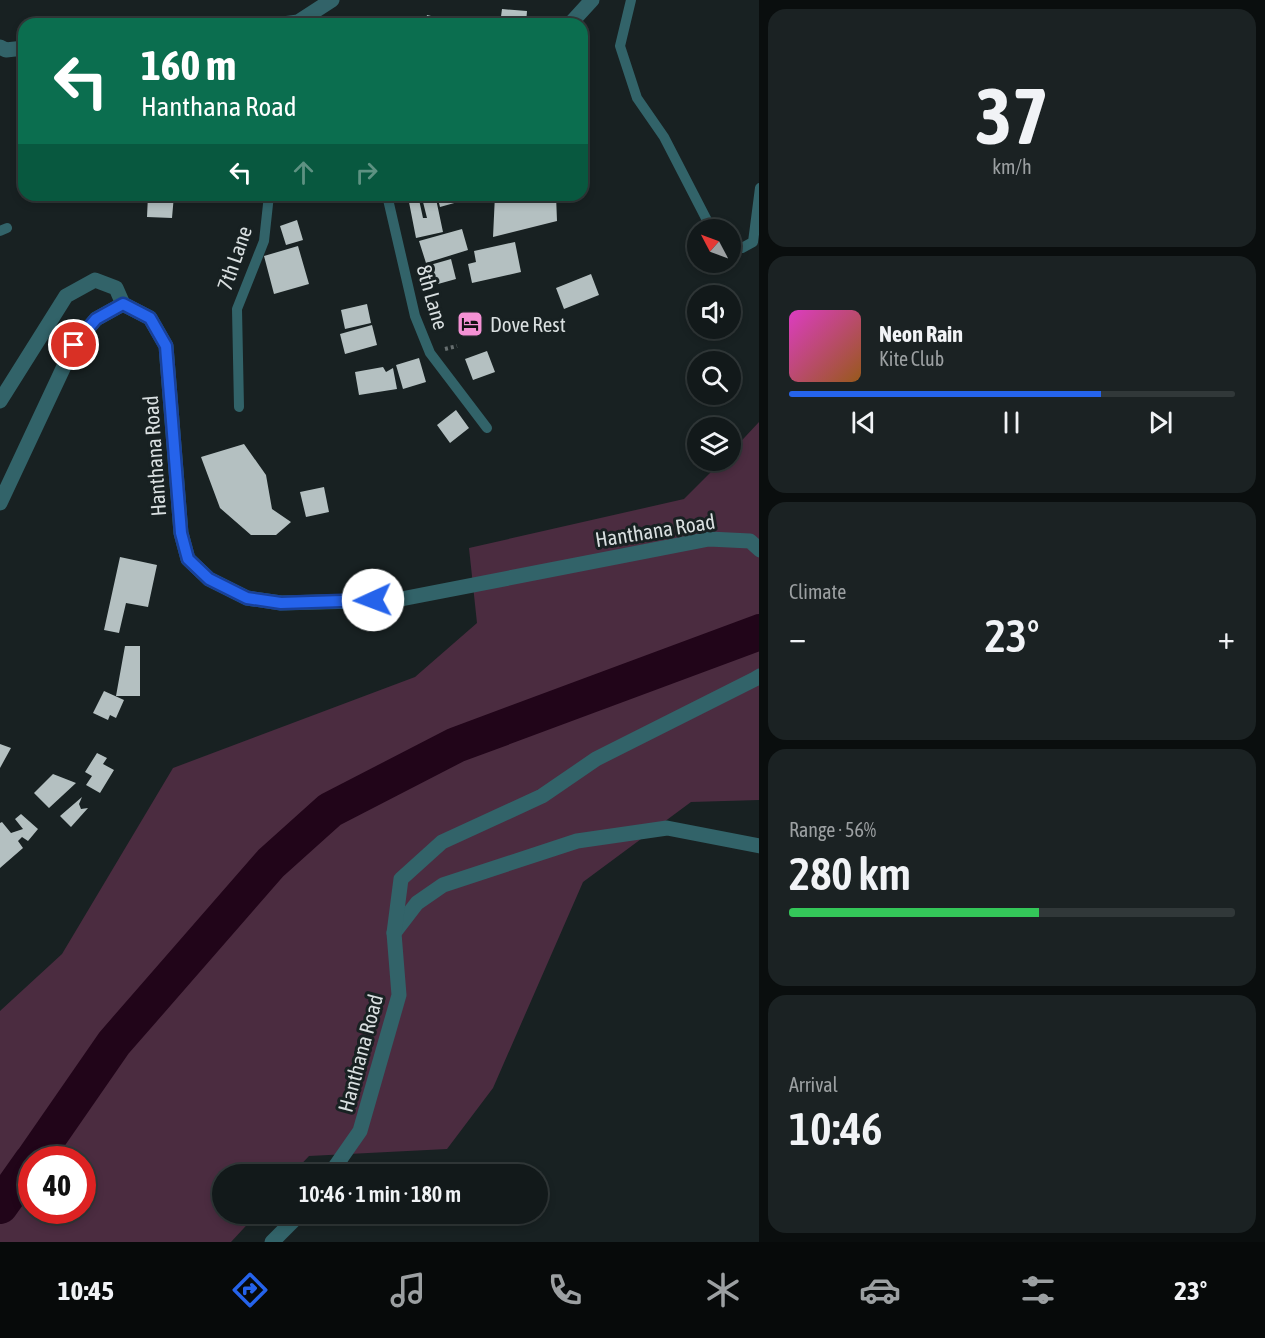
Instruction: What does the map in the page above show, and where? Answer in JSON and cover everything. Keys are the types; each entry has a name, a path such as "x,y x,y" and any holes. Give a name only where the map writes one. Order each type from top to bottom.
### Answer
{"street":[{"path":"301,18 332,0"},
{"path":"576,18 592,0"},
{"path":"2,51 18,49"},
{"path":"0,401 66,296 95,280 116,288 123,304 96,319 74,345 0,503"},
{"name":"Hanthana Road","path":"123,304 150,318 166,346 181,533 188,559 209,579 247,598 281,603 396,600 709,539 750,541 759,550"},
{"name":"Hanthana Road","path":"337,1164 360,1131 399,995 394,933 401,879 442,842 542,796 596,759 759,676"},
{"path":"394,933 417,903 443,885 577,841 667,828 759,846"},
{"path":"272,1242 290,1224"}],"lane":[{"path":"631,0 620,46 637,98 664,137 706,219"},
{"path":"741,247 753,242 759,188"},
{"name":"7th Lane","path":"239,407 237,309 264,241 268,201"},
{"name":"8th Lane","path":"388,201 415,316 430,353 488,428"}],"shaded area":[{"path":"759,422 759,800 691,802 583,882 493,1088 447,1149 309,1156 301,1164 212,1164 212,1224 248,1224 231,1242 0,1242 0,1011 62,954 173,768 415,677 477,623 469,548 684,499 712,471 741,471 741,441"}],"building":[{"path":"502,9 527,11 526,18 501,18"},
{"path":"148,201 173,201 172,218 147,217"},
{"path":"409,201 419,201 423,218 427,218 423,202 436,201 443,232 416,238"},
{"path":"438,201 461,201 440,207"},
{"path":"495,201 556,201 557,221 493,237"},
{"path":"297,220 303,240 286,245 280,226"},
{"path":"462,229 468,250 426,263 419,241"},
{"path":"515,242 521,272 472,283 468,264 476,262 474,251"},
{"path":"298,246 309,284 274,294 264,256"},
{"path":"451,259 456,279 438,284 437,280 428,282 423,267"},
{"path":"591,274 599,295 564,309 556,288"},
{"path":"367,304 371,323 345,329 341,310"},
{"path":"372,325 377,345 345,354 340,334"},
{"path":"487,351 495,372 473,380 465,359"},
{"path":"419,358 426,382 403,389 396,365"},
{"path":"383,367 386,372 393,368 397,389 359,395 355,372"},
{"path":"456,410 469,428 450,443 437,425"},
{"path":"244,444 266,475 272,509 291,522 276,535 251,535 220,508 201,457"},
{"path":"324,487 329,512 306,517 300,492"},
{"path":"120,557 157,565 148,607 126,603 119,633 104,630"},
{"path":"125,646 140,646 140,696 116,696"},
{"path":"104,691 124,700 116,718 110,715 108,720 93,713"},
{"path":"0,744 11,748 0,768"},
{"path":"97,753 107,758 103,764 114,770 100,793 86,785 92,776 85,772"},
{"path":"53,774 76,783 49,808 34,793"},
{"path":"82,797 79,804 81,809 88,808 71,827 60,816"},
{"path":"21,814 38,829 28,841 22,837 18,841 23,848 0,868 0,823 2,822 11,833 23,829 15,819"}],"waterway":[{"path":"43,1146 114,1043 271,863 330,810 456,745 759,632"},
{"path":"0,1206 18,1181"}],"place":[{"name":"Dove Rest","path":"470,324"}],"route":[{"path":"74,345 96,319 123,304 150,318 166,346 181,533 188,559 209,579 247,598 281,603 373,600"}]}
